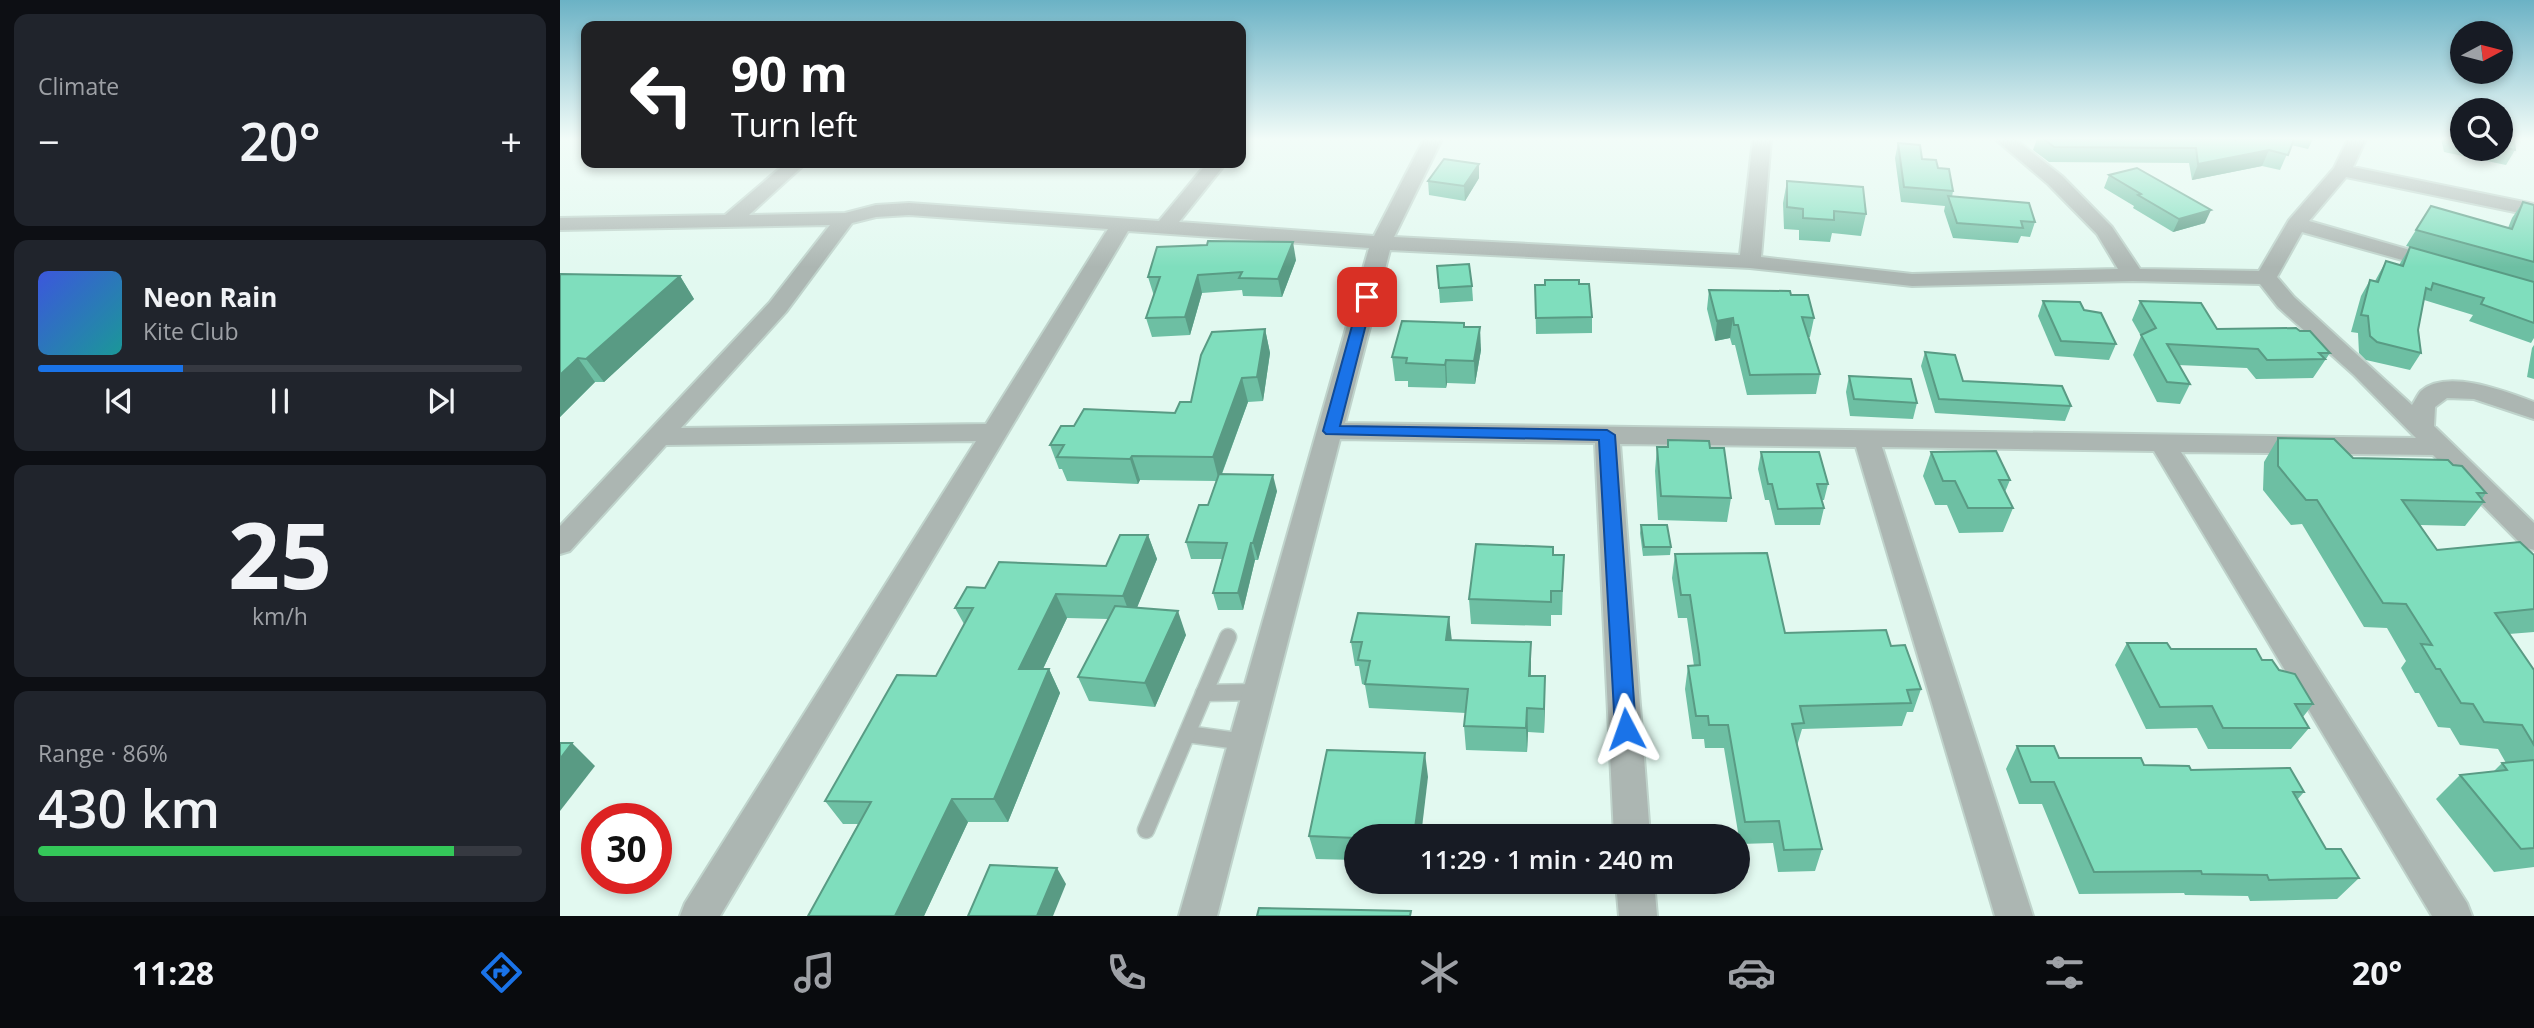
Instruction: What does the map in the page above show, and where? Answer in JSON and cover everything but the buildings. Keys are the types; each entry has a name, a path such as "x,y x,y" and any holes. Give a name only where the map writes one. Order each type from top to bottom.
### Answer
{"street":[{"path":"730,221 775,182"},
{"path":"1165,227 1202,182"},
{"path":"1199,916 1381,243 1412,182"},
{"path":"1751,262 1758,182"},
{"path":"2057,182 2105,231 2133,275"},
{"path":"2266,278 2296,224 2332,182"},
{"path":"2398,182 2534,210"},
{"path":"564,227 845,219 877,211 909,209 1381,243 1751,262 1912,279 2133,275 2266,278 2286,302 2362,370 2534,540"},
{"path":"560,544 778,307 845,219"},
{"path":"2296,224 2455,269"},
{"path":"699,916 1122,225"},
{"path":"2431,438 2423,406 2434,393 2450,388 2474,391 2534,411"},
{"path":"1331,431 2162,443 2431,438"},
{"path":"659,437 995,432"},
{"path":"1607,435 1631,824"},
{"path":"1866,438 2014,916"},
{"path":"2162,443 2453,916"},
{"path":"1636,894 1637,916"}],"lane":[{"path":"1146,830 1228,637"},
{"path":"1204,693 1260,692"},
{"path":"1187,734 1246,742"}],"route":[{"path":"1367,297 1331,431 1607,435 1626,729"}]}
